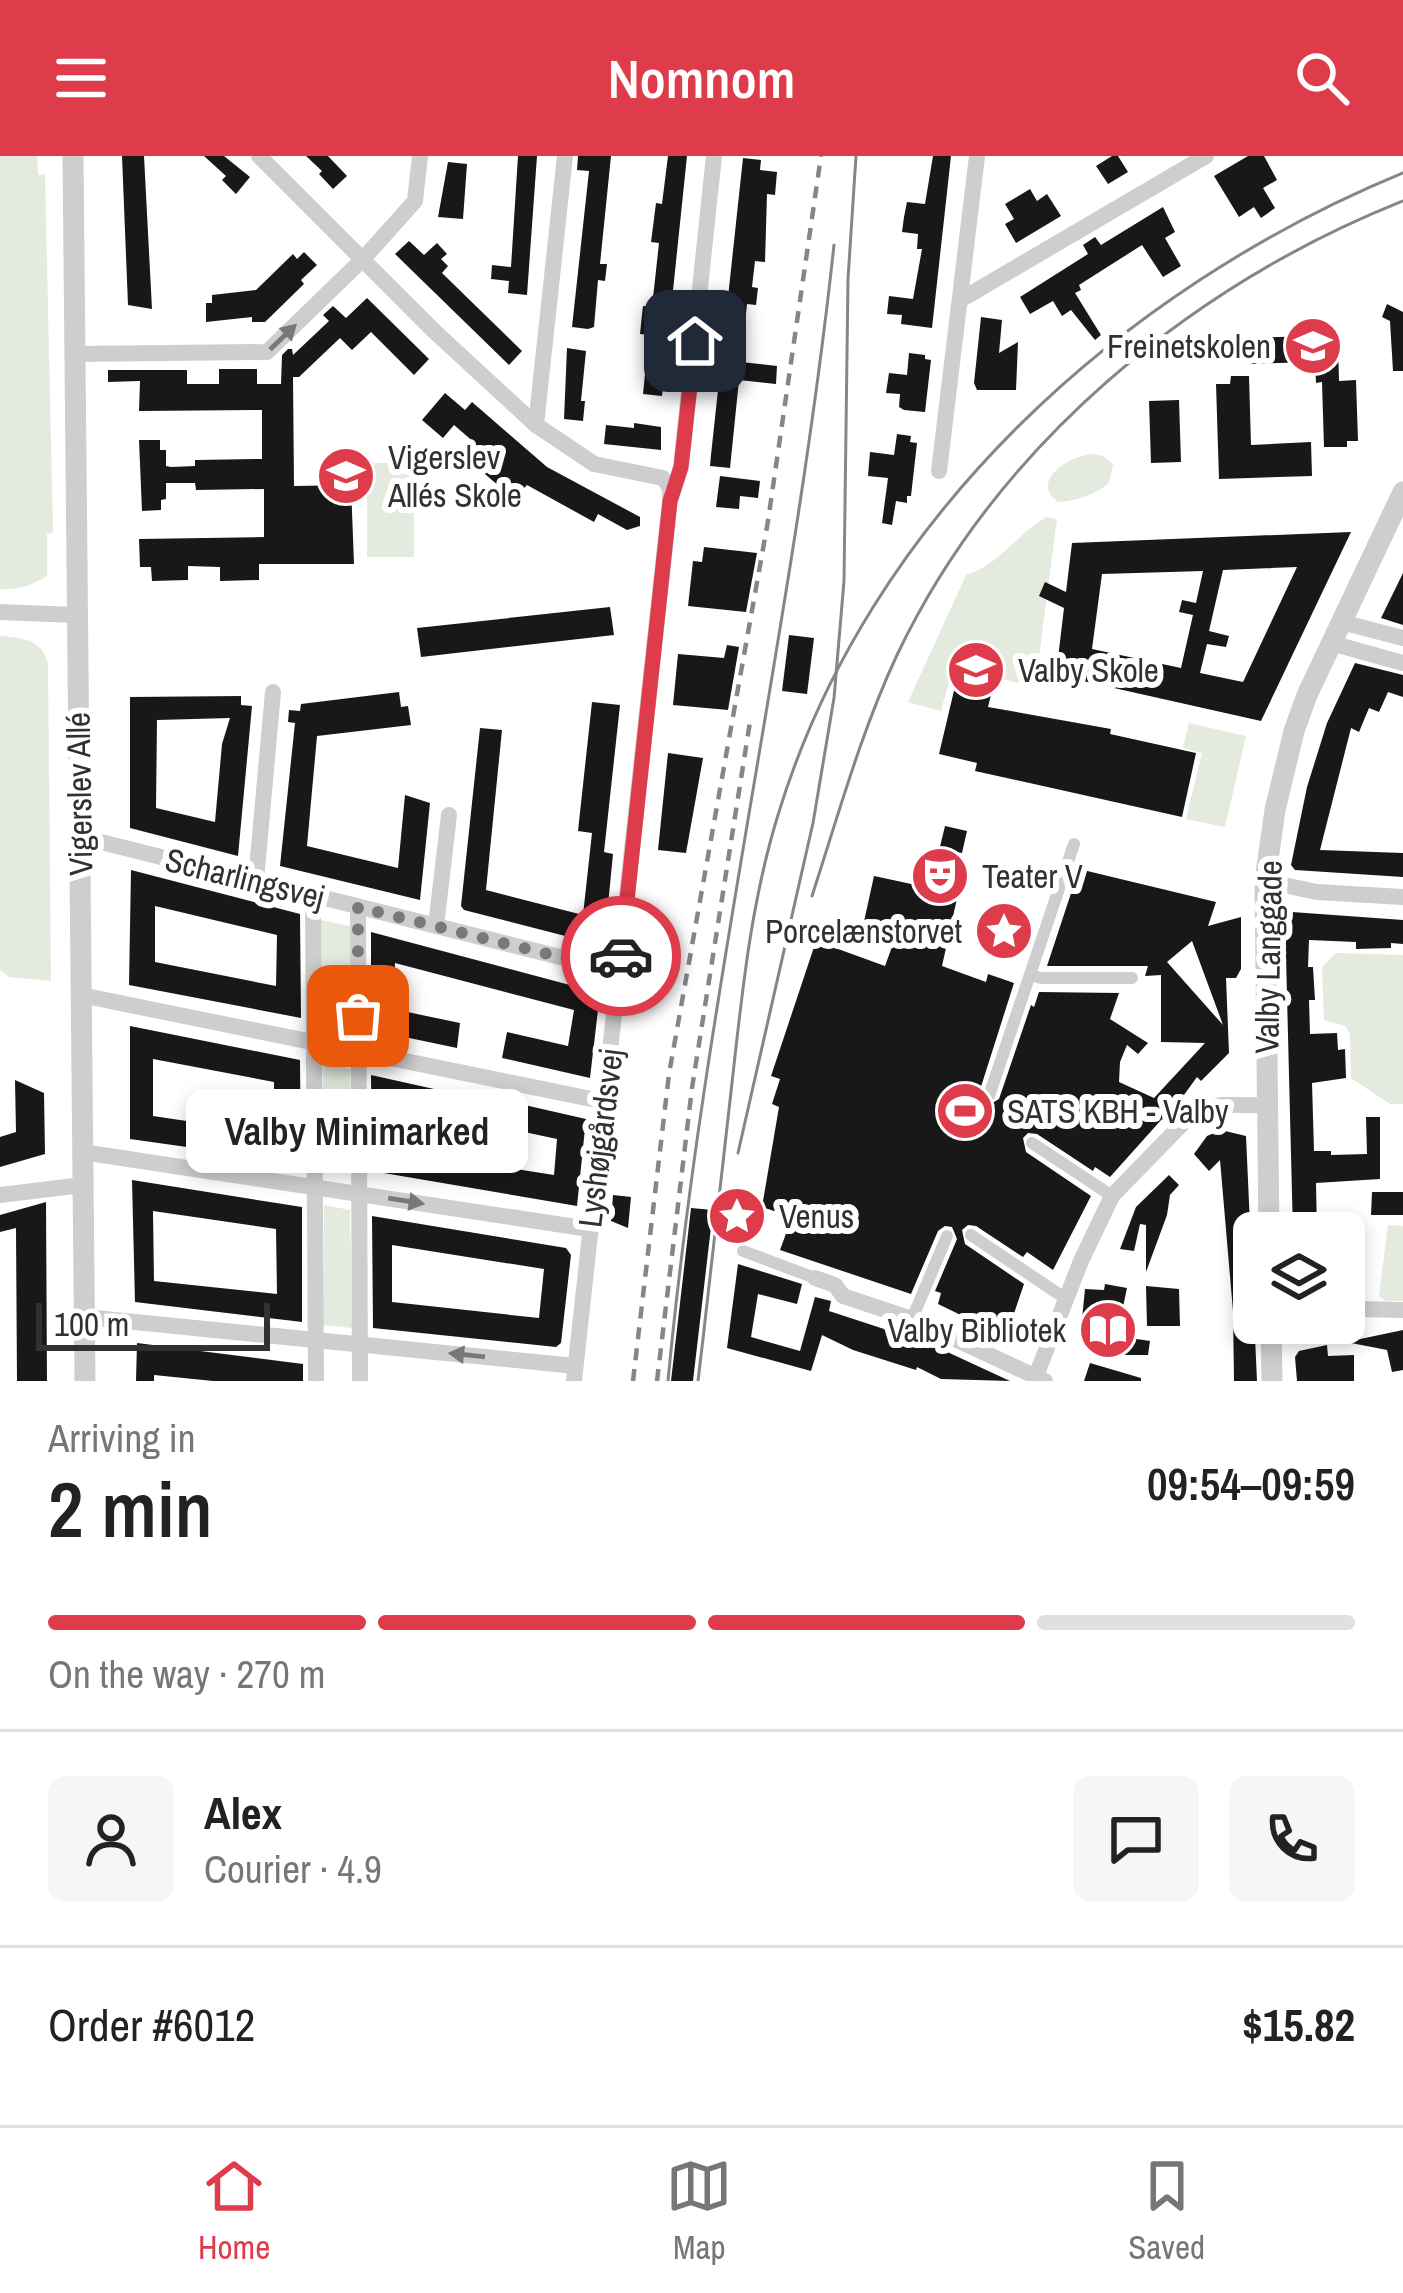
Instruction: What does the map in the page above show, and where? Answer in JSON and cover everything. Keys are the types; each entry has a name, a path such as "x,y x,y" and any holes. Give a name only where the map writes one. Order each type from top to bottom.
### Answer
{"street":[{"name":"Vigerslev Allé","path":"70,156 85,1381"},
{"path":"259,156 434,332 536,425 594,464 663,478 670,488 670,501"},
{"path":"74,354 267,352 415,201 420,156"},
{"path":"536,425 565,156"},
{"name":"Lyshøjgårdsvej","path":"574,1373 670,501 681,467 714,156"},
{"path":"939,471 976,156"},
{"path":"962,299 1206,156"},
{"name":"Valby Langgade","path":"1269,1212 1265,881 1286,759 1307,695 1403,492"},
{"path":"0,612 75,615"},
{"path":"1336,633 1403,638"},
{"path":"1336,633 1403,663"},
{"path":"256,880 273,692"},
{"path":"436,926 449,815"},
{"name":"Scharlingsvej","path":"81,837 620,972"},
{"path":"989,1096 1074,844"},
{"path":"1265,881 1317,892 1403,897"},
{"path":"313,895 316,1381"},
{"path":"358,907 360,1381"},
{"path":"1030,975 1132,978"},
{"path":"81,995 606,1102"},
{"path":"743,1251 835,1285 844,1296 912,1319 1038,1380 1066,1299 1112,1196 1190,1116 1220,1105 1268,1105"},
{"path":"1032,1143 1112,1196"},
{"path":"82,1152 589,1229"},
{"path":"0,1195 82,1185"},
{"path":"971,1235 1066,1299"},
{"path":"912,1319 946,1236"},
{"path":"1365,1309 1403,1310"},
{"path":"85,1317 574,1373"},
{"path":"1271,1344 1272,1381"}],"shaded area":[{"path":"0,156 37,156 38,175 45,174 53,532 47,534 47,576 25,587 7,589 0,589"},
{"path":"1092,454 1113,464 1109,483 1085,497 1058,502 1050,494 1050,478 1073,459"},
{"path":"367,463 414,463 414,557 367,557"},
{"path":"1046,517 1057,519 1035,687 953,667 941,711 908,702 966,575 989,564"},
{"path":"0,636 36,644 48,663 51,981 9,977 0,970"},
{"path":"1189,723 1246,736 1225,827 1186,819 1202,753 1183,748"},
{"path":"321,920 354,927 352,1024 322,1020"},
{"path":"1336,953 1403,955 1403,1104 1390,1104 1351,1078 1350,1034 1345,1026 1324,1020 1322,967"},
{"path":"323,1063 350,1069 350,1167 322,1163"},
{"path":"324,1205 350,1210 352,1328 323,1325"},
{"path":"1388,1225 1403,1226 1403,1301 1385,1301 1379,1296"}],"building":[{"path":"122,156 144,156 152,309 128,305"},
{"path":"204,156 224,156 250,177 236,194 222,180 226,176"},
{"path":"306,156 328,156 347,176 333,189"},
{"path":"518,156 537,156 527,295 508,293 509,281 491,279 492,265 511,267"},
{"path":"578,156 611,156 600,264 607,264 605,281 598,280 594,327 588,329 572,327 589,171 577,170"},
{"path":"668,156 687,156 662,396 643,394 649,335 640,334 643,306 652,307 659,243 651,242"},
{"path":"933,156 951,156 932,328 901,324 902,315 887,314 889,296 913,299 922,249 917,249 918,234 902,232 904,217 907,202 925,204"},
{"path":"1118,156 1128,172 1108,184 1096,166"},
{"path":"1248,156 1264,156 1277,180 1263,188 1275,208 1261,218 1254,207 1239,217 1214,176"},
{"path":"743,158 761,160 760,170 777,172 775,195 767,194 765,262 755,261 756,305 747,304 741,362 777,366 776,384 739,380 730,468 710,466"},
{"path":"448,162 467,164 463,219 438,217"},
{"path":"1030,189 1037,201 1047,194 1061,216 1016,243 1005,224 1014,219 1005,204"},
{"path":"1163,207 1175,232 1165,238 1181,266 1163,277 1142,245 1079,285 1081,290 1075,293 1101,335 1095,340 1071,310 1062,316 1053,301 1030,314 1020,297 1088,254 1083,245 1095,237 1101,245"},
{"path":"409,241 424,255 437,243 447,254 441,259 448,266 442,273 522,351 509,365 395,254"},
{"path":"304,252 317,265 265,322 252,322 252,317 206,322 206,303 212,303 212,295 256,290 293,254 297,259"},
{"path":"367,298 429,359 414,375 371,332 352,350 340,338 299,377 293,377 294,486 351,485 354,564 259,564 259,580 220,581 220,567 188,566 188,580 152,581 151,567 140,567 139,539 264,537 264,489 196,490 195,483 166,483 161,510 142,511 139,440 160,440 166,466 171,467 195,466 195,460 262,459 262,410 139,411 140,381 108,382 108,370 187,370 187,384 219,384 219,369 257,369 257,384 281,384 282,355 288,349 293,355 329,321 323,315 333,306 346,318"},
{"path":"1387,304 1403,312 1403,371 1393,371 1390,321 1382,317"},
{"path":"981,317 1002,320 999,353 1018,342 1016,390 977,390"},
{"path":"1316,336 1316,346 1338,345 1339,381 1356,380 1358,441 1347,441 1347,447 1324,447 1322,382 1316,383 1315,362 1249,364 1248,338"},
{"path":"567,348 586,351 583,421 564,419"},
{"path":"909,353 931,360 925,412 904,410 899,407 900,394 886,393 889,373 907,375"},
{"path":"1231,376 1249,376 1251,445 1311,442 1312,476 1219,479 1216,384 1230,384"},
{"path":"445,393 465,410 472,402 547,467 640,517 640,526 627,530 598,514 594,522 527,485 514,499 465,457 476,444 454,425 443,438 422,420"},
{"path":"1179,400 1181,462 1151,463 1149,401"},
{"path":"634,423 661,427 661,450 604,444 606,425 634,428"},
{"path":"897,434 911,436 910,442 917,443 911,496 907,503 896,501 892,525 882,523 888,478 868,476 870,452 894,455"},
{"path":"720,476 760,481 758,498 740,496 739,509 716,507"},
{"path":"1351,532 1261,721 1056,675 1064,608 1039,596 1045,582 1066,592 1072,543","holes":["1297,567 1243,682 1200,673 1207,644 1226,647 1229,636 1209,631 1223,570","1203,571 1196,603 1182,600 1179,612 1193,615 1181,668 1092,649 1102,574"]},
{"path":"704,547 757,553 746,612 688,606 693,561 702,562"},
{"path":"1403,573 1403,625 1381,618"},
{"path":"610,607 614,635 421,657 417,628"},
{"path":"789,635 814,638 807,694 782,691"},
{"path":"727,645 739,647 728,710 673,705 678,654 724,658"},
{"path":"1355,663 1403,675 1403,697 1388,692 1379,712 1369,708 1359,732 1351,728 1320,850 1403,853 1403,877 1295,870 1291,865 1307,787 1327,723"},
{"path":"957,678 993,686 988,707 1111,729 1110,734 1196,753 1182,817 975,771 977,763 939,754"},
{"path":"399,692 401,707 408,706 411,725 317,736 307,846 398,868 405,795 430,803 420,900 280,866 295,723 288,722 289,710 300,711 301,704"},
{"path":"241,696 241,705 252,706 238,856 130,828 130,697","holes":["230,718 222,744 215,822 156,808 157,720"]},
{"path":"592,702 620,705 604,852 613,854 604,946 461,906 480,728 502,730 486,890 583,915 592,833 578,831"},
{"path":"668,753 703,758 686,853 658,850"},
{"path":"945,826 967,831 962,853 956,852 947,892 958,894 942,966 986,982 988,974 1014,983 979,1093 980,1102 987,1106 999,1099 1039,992 1119,993 1110,1019 1148,1043 1138,1054 1127,1045 1119,1082 1154,1098 1205,1043 1161,1042 1161,975 1145,976 1148,966 1047,966 1079,869 1216,902 1208,926 1241,917 1241,969 1236,978 1226,978 1229,1053 1201,1081 1197,1077 1165,1121 1110,1177 1037,1134 1023,1138 1026,1152 1091,1196 1053,1270 976,1226 962,1230 965,1244 1024,1284 1006,1337 938,1304 941,1293 935,1291 957,1239 952,1227 938,1231 911,1294 780,1250 792,1217 762,1207 779,1107 772,1104 780,1079 771,1076 816,941 885,966 897,933 863,926 874,876 930,888","holes":["1192,941 1223,1025 1167,962"]},
{"path":"131,870 300,914 301,1018 129,985","holes":["155,906 277,935 276,986 155,962"]},
{"path":"1292,912 1403,920 1403,944 1391,943 1391,948 1356,949 1356,942 1309,940 1308,967 1313,967 1315,1000 1309,1000 1310,1034 1337,1033 1338,1050 1345,1049 1346,1078 1312,1083 1314,1151 1367,1154 1366,1117 1380,1117 1380,1179 1316,1183 1317,1212 1292,1212 1285,917"},
{"path":"371,932 600,993 590,1078 502,1058 507,1032 568,1046 574,1010 395,963 393,1009 460,1023 457,1048 371,1030"},
{"path":"130,1026 300,1060 301,1163 130,1139","holes":["153,1059 274,1082 274,1134 153,1116"]},
{"path":"371,1075 452,1093 449,1115 395,1104 396,1150 554,1175 557,1139 497,1126 503,1100 586,1119 577,1206 372,1171"},
{"path":"15,1080 44,1093 45,1154 0,1167 0,1137 16,1132"},
{"path":"1221,1130 1246,1136 1249,1212 1233,1212 1233,1311 1220,1160 1209,1171 1194,1154 1207,1136"},
{"path":"1169,1175 1179,1185 1170,1195 1146,1272 1146,1225 1140,1224 1134,1251 1120,1249 1136,1207"},
{"path":"132,1180 302,1207 302,1322 135,1302","holes":["153,1211 276,1229 277,1294 154,1281"]},
{"path":"1372,1192 1403,1192 1403,1215 1371,1215"},
{"path":"613,1195 631,1197 628,1228 611,1221"},
{"path":"46,1202 47,1381 17,1381 16,1228 0,1232 0,1215"},
{"path":"691,1208 713,1210 693,1381 671,1381"},
{"path":"372,1216 566,1248 571,1255 561,1343 556,1347 373,1328","holes":["392,1245 544,1269 539,1318 392,1302"]},
{"path":"738,1264 802,1284 797,1304 758,1294 751,1337 800,1351 815,1297 831,1301 829,1311 930,1344 1010,1381 941,1379 822,1335 811,1371 727,1348"},
{"name":"Valby Bibliotek","path":"1105,1284 1127,1288 1117,1336 1150,1341 1148,1355 1095,1355 1099,1323 1082,1319 1085,1289 1104,1290"},
{"path":"1146,1286 1179,1289 1180,1326 1147,1326"},
{"path":"1403,1330 1403,1370 1392,1372 1387,1350 1356,1344 1365,1344 1365,1338"},
{"path":"137,1343 303,1364 303,1381 213,1381 154,1375 154,1381 136,1381"},
{"path":"1233,1344 1255,1344 1257,1381 1234,1381"},
{"path":"1327,1345 1328,1356 1354,1355 1354,1381 1297,1381 1299,1351"},
{"path":"1090,1363 1141,1378 1141,1381 1084,1381"}],"tram line":[{"path":"738,1153 813,823 834,698 844,581 848,279 856,156"},
{"path":"698,1381 744,982 761,881 778,815 819,707 874,606 941,512 1018,426 1105,349 1199,280 1299,222 1403,173"},
{"path":"812,896 861,744 897,655 939,579 988,507 1045,441 1108,381 1176,327 1248,278 1324,236 1403,201"},
{"path":"668,1381 703,1096 796,530 834,245"}],"railway":[{"path":"633,1381 669,1074 768,521 821,156"},
{"path":"657,1381 692,1088 750,722"}],"way so far":[{"path":"358,1016 358,907 620,972 621,956"}],"place":[{"name":"Freinetskolen","path":"1313,346"},
{"name":"Vigerslev Allés Skole","path":"346,476"},
{"name":"Valby Skole","path":"976,670"},
{"name":"Teater V","path":"940,876"},
{"name":"Porcelænstorvet","path":"1004,931"},
{"name":"Valby Minimarked","path":"358,1016"},
{"name":"SATS KBH - Valby","path":"965,1111"},
{"name":"Venus","path":"737,1216"},
{"name":"Valby Bibliotek","path":"1108,1330"}],"route":[{"path":"621,956 670,501 681,467 695,341"}]}
